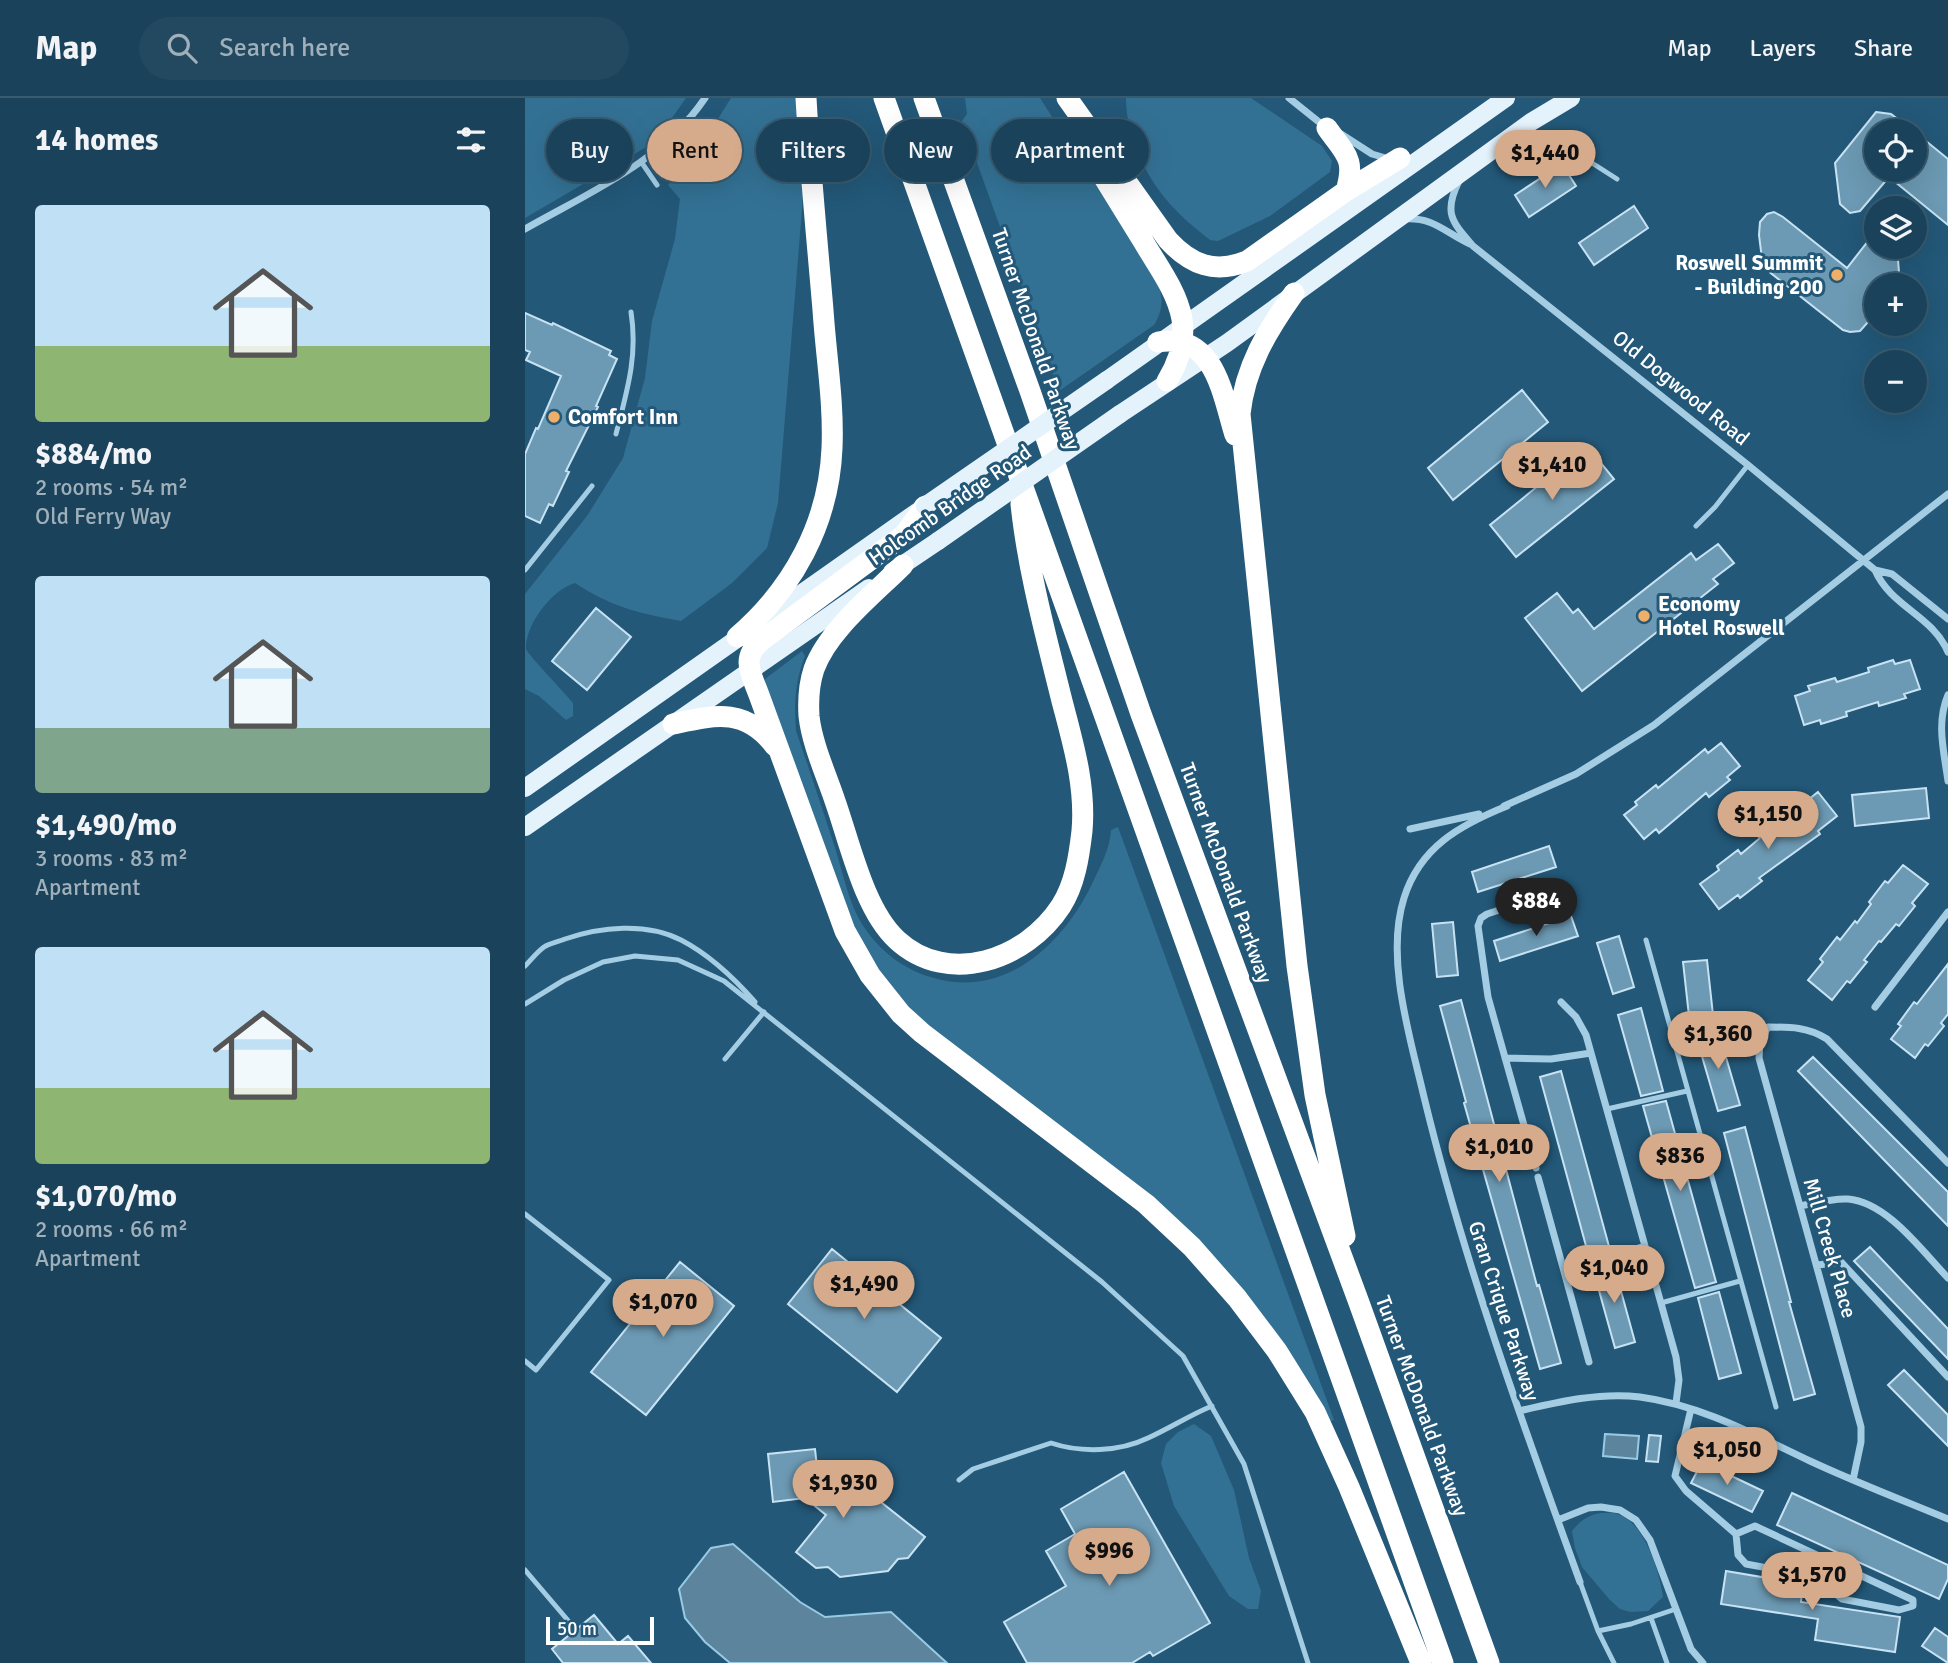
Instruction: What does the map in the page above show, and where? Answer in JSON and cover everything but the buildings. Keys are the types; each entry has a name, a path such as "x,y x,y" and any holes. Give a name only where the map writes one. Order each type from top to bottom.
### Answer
{"highway":[{"path":"737,637 779,594 803,556 822,508 830,470 831,407 806,98"},
{"path":"884,98 1443,1663"},
{"name":"Turner McDonald Parkway","path":"924,98 1030,391 1141,714 1489,1663"},
{"path":"1055,98 1166,279 1179,307 1182,334 1178,358 1167,381"},
{"path":"1067,98 1168,240 1188,259 1201,265 1221,268 1247,261 1346,191 1400,158"},
{"path":"1327,128 1351,163 1346,191"},
{"path":"1294,293 1257,351 1242,392 1240,414 1293,931 1309,1054 1358,1300"},
{"path":"1182,334 1205,358 1218,380 1245,467"},
{"path":"1158,342 1182,334"},
{"path":"903,565 823,649 810,685 810,720 854,858 883,924 898,941 923,958 956,965 978,963 1000,957 1021,945 1055,914 1067,894 1075,872 1082,831 1079,773 1033,581 1018,471"},
{"path":"925,506 904,535 755,646 749,658 751,671 845,931 870,975 901,1014 944,1050 1119,1181 1163,1219 1216,1272 1277,1351 1315,1412 1421,1663"},
{"path":"673,724 716,716 737,718 761,731 776,747 784,762"}],"main road":[{"path":"1182,334 1449,136 1506,98"},
{"name":"Holcomb Bridge Road","path":"525,827 1167,381 1205,358 1531,122 1571,98"},
{"path":"1400,158 1449,136"},
{"name":"Holcomb Bridge Road","path":"525,788 1158,342"}],"street":[{"path":"525,229 642,163 682,129 705,98"},
{"path":"1289,98 1327,128 1373,154 1387,159 1400,158"},
{"name":"Old Dogwood Road","path":"1470,167 1452,195 1450,210 1457,227 1473,246"},
{"name":"Old Dogwood Road","path":"1397,220 1420,218 1431,221 1473,246 1875,570"},
{"path":"1411,829 1507,806 1576,774 1654,725 1948,494"},
{"path":"1875,570 1892,574 1948,619"},
{"path":"1875,570 1884,588 1938,634 1948,652"},
{"path":"1948,695 1942,708 1941,723 1948,781"},
{"name":"Gran Crique Parkway","path":"1507,806 1457,829 1437,844 1422,861 1411,880 1401,911 1398,959 1407,1021 1438,1156 1481,1302 1580,1582"},
{"path":"1564,889 1487,914 1479,922 1478,930 1486,989 1589,1362"},
{"path":"1875,1007 1948,912"},
{"path":"1561,1002 1582,1025 1591,1053 1676,1357 1679,1380 1676,1403"},
{"name":"Mill Creek Place","path":"1853,1480 1861,1442 1861,1427 1759,1058 1760,1041 1768,1027 1799,1027 1813,1030 1827,1039 1948,1163"},
{"path":"1505,1058 1551,1059 1591,1053"},
{"path":"1800,1206 1850,1199 1869,1204 1887,1215 1948,1278"},
{"path":"1564,1271 1645,1246"},
{"path":"1818,1265 1841,1262 1948,1377"},
{"path":"1519,1411 1596,1396 1638,1397 1676,1403 1714,1416 1853,1480 1948,1519"},
{"path":"1691,1409 1675,1476 1686,1491 1736,1534 1738,1555 1746,1564 1784,1571 1824,1584 1842,1599 1899,1610 1913,1606 1913,1600 1755,1526 1736,1534"},
{"path":"1557,1520 1588,1508 1601,1507 1620,1510 1636,1520 1650,1541 1691,1649 1703,1663"},
{"path":"1824,1584 1834,1565"}],"lane":[{"path":"1532,168 1567,147 1617,179"},
{"path":"642,163 657,185"},
{"path":"616,434 633,366 631,312"},
{"path":"1696,526 1715,507 1748,465"},
{"path":"525,570 592,486"},
{"path":"525,966 545,946 591,931 619,928 647,930 679,939 714,961 764,1013"},
{"path":"1646,940 1776,1407"},
{"path":"525,1004 564,980 603,962 635,956 677,960 724,981 1139,1314 1183,1356 1244,1464 1308,1663"},
{"path":"725,1059 764,1013"},
{"path":"1607,1109 1687,1091"},
{"path":"525,1214 609,1280 536,1370 525,1361"},
{"path":"1661,1303 1740,1281"},
{"path":"959,1480 974,1469 1051,1443 1064,1447 1102,1450 1146,1440 1185,1417 1212,1406"},
{"path":"525,1570 571,1624"},
{"path":"1580,1582 1598,1631 1614,1663"},
{"path":"1598,1631 1676,1609"},
{"path":"1651,1618 1667,1663"}],"shaded area":[{"path":"525,98 686,98 671,119 647,119 647,147 633,155 633,119 546,119 546,182 587,182 525,218"},
{"path":"731,98 796,98 797,119 756,119 756,182 802,182 803,197 778,503 767,548 732,583 681,621 625,608 575,583 558,592 535,619 526,649 573,703 573,716 566,720 539,696 525,689 525,594 587,516 623,458 645,378 652,321 675,239 680,199 668,185 671,182 742,182 742,119 718,119"},
{"path":"965,98 1040,98 1054,119 991,119 991,182 1094,182 1154,275 1159,288 1162,300 1154,325 1059,391 977,163 977,119 963,119 967,114"},
{"path":"1126,98 1251,98 1322,146 1332,161 1330,172 1270,216 1218,241 1210,240 1174,208 1149,174 1149,119 1128,119"},
{"path":"802,651 805,656 796,693 796,731 848,892 866,930 880,947 905,966 934,978 960,982 985,981 1008,973 1029,961 1048,946 1080,906 1104,858 1111,830 1118,827 1334,1420 1327,1422 1255,1310 916,1020 859,943 764,684 765,679"},
{"path":"1194,1424 1211,1436 1234,1490 1249,1558 1261,1591 1258,1609 1248,1609 1229,1596 1174,1506 1161,1463 1166,1444 1178,1432"},
{"path":"1605,1434 1639,1436 1637,1459 1603,1456"},
{"path":"1601,1513 1615,1513 1627,1519 1643,1537 1649,1549 1663,1597 1648,1611 1630,1612 1620,1609 1582,1567 1572,1531 1585,1519"},
{"path":"733,1544 800,1602 825,1617 891,1612 947,1663 730,1663 705,1642 685,1618 679,1589 711,1548"}],"place":[{"name":"Roswell Summit - Building 200","path":"1837,275"},
{"name":"Comfort Inn","path":"554,417"},
{"name":"Economy Hotel Roswell","path":"1644,616"}]}
